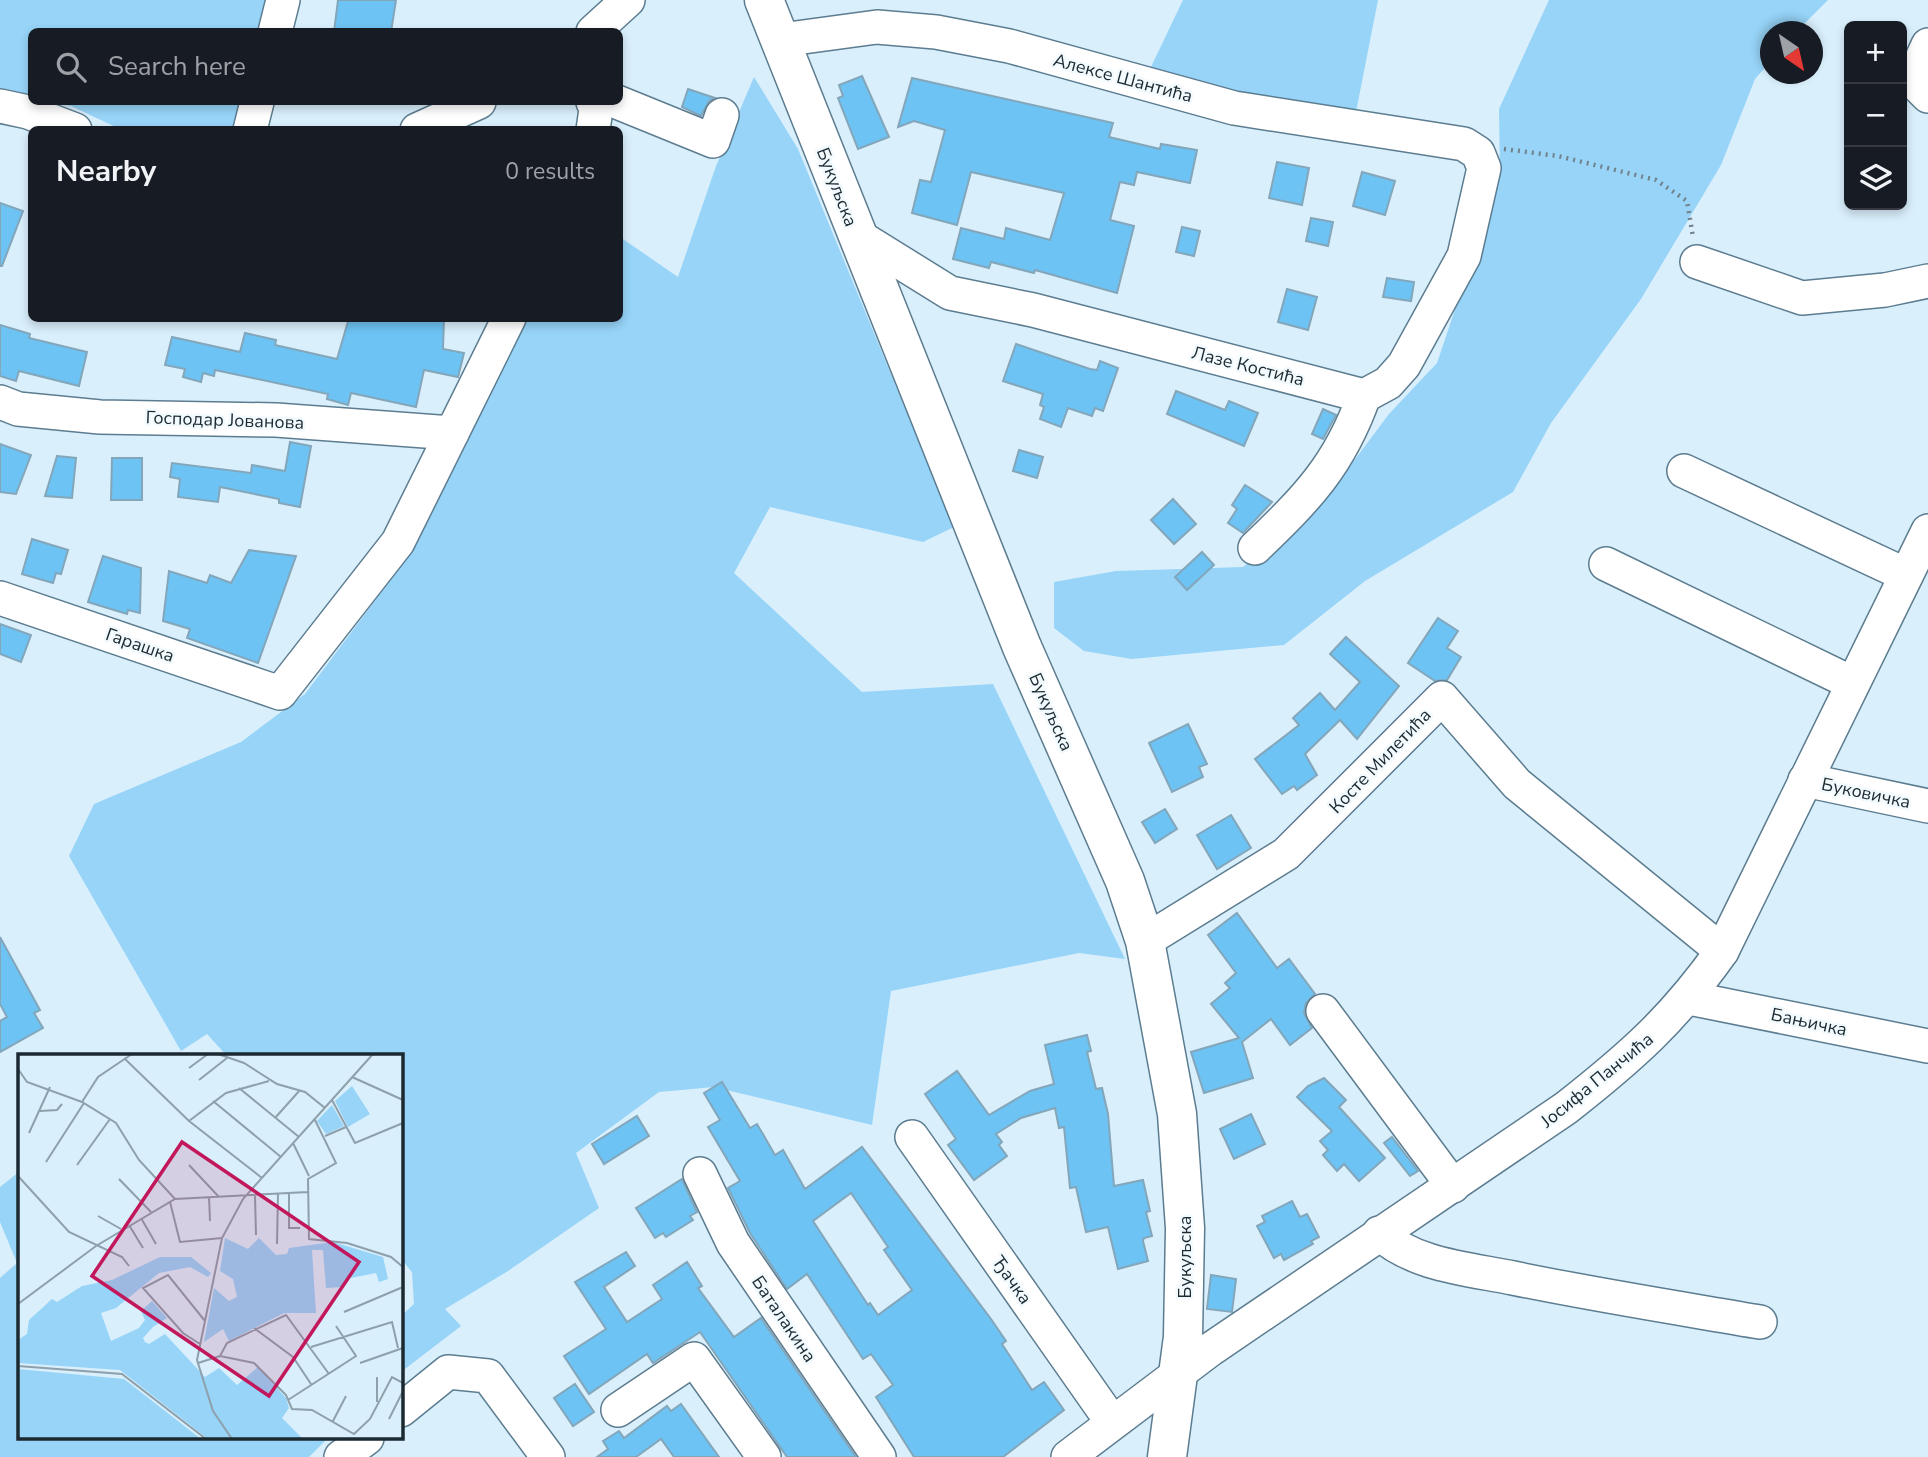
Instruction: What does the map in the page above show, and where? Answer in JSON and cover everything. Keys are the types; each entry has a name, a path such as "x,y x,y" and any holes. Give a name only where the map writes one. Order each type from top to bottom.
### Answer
{"main road":[{"name":"Букуљска","path":"764,0 1022,648 1125,881 1145,941 1168,1056 1182,1172 1186,1283 1179,1372 1167,1457"}],"street":[{"path":"276,28 283,0"},
{"path":"597,28 628,0"},
{"name":"Алексе Шантића","path":"781,40 877,27 936,32 1009,46 1234,108 1464,144"},
{"path":"1928,45 1912,80 1928,96"},
{"path":"623,104 713,141 722,115"},
{"path":"251,126 256,105"},
{"path":"425,126 472,105"},
{"path":"594,105 594,126"},
{"path":"0,106 28,111 65,126"},
{"path":"1255,548 1308,498 1343,449 1364,396 1388,383 1404,365 1464,256 1484,168 1478,153 1464,144"},
{"name":"Лазе Костића","path":"855,234 950,293 1033,310 1364,396"},
{"path":"1697,262 1802,298 1885,290 1928,281"},
{"path":"452,433 507,322"},
{"name":"Господар Јованова","path":"0,402 18,409 100,417 276,420 452,433"},
{"name":"Гарашка","path":"0,598 280,693 398,542 452,433"},
{"path":"1685,471 1906,575"},
{"name":"Јосифа Панчића","path":"1068,1457 1179,1372 1379,1233 1566,1108 1622,1065 1689,998 1722,951 1928,531"},
{"path":"1606,564 1852,683"},
{"name":"Косте Милетића","path":"1145,941 1286,854 1442,698 1517,784 1722,951"},
{"name":"Буковичка","path":"1805,780 1928,806"},
{"name":"Бањичка","path":"1689,998 1928,1046"},
{"path":"1323,1011 1453,1186"},
{"name":"Ђачка","path":"912,1137 1112,1422"},
{"name":"Баталакина","path":"700,1174 733,1243 879,1457"},
{"path":"1379,1233 1392,1246 1434,1262 1587,1293 1760,1322"},
{"path":"618,1410 694,1359 764,1457"},
{"path":"402,1409 448,1372 488,1376 548,1457"},
{"path":"341,1457 364,1440"}],"path":[{"path":"1464,144 1558,156 1656,180 1687,201 1697,262"}],"shaded area":[{"path":"0,0 274,0 266,28 28,28 28,100 0,95"},
{"path":"1183,0 1378,0 1355,117 1243,101 1150,69"},
{"path":"1549,0 1828,0 1807,21 1760,21 1760,73 1755,79 1721,165 1641,299 1551,423 1513,492 1365,581 1284,645 1132,659 1084,651 1054,628 1054,582 1116,571 1243,567 1320,506 1389,414 1437,363 1500,176 1499,109"},
{"path":"754,77 798,149 954,527 923,542 770,507 734,573 862,692 993,684 1125,959 1079,953 891,991 872,1125 714,1087 659,1092 576,1153 599,1208 508,1271 445,1309 461,1326 402,1371 402,1315 414,1304 412,1272 402,1260 402,1054 225,1054 207,1034 181,1051 69,856 94,804 241,742 305,694 416,546 526,322 623,322 623,239 678,277 716,166"},
{"path":"64,105 245,105 239,126 114,126"},
{"path":"18,1173 18,1440 326,1440 309,1457 0,1457 0,1278 17,1263 0,1222 0,1187"}],"building":[{"path":"338,0 396,0 392,28 334,28"},
{"path":"862,76 889,137 858,149 838,98 843,96 839,85"},
{"path":"912,78 1113,123 1109,137 1160,149 1161,144 1197,150 1190,183 1137,172 1134,185 1120,182 1110,220 1134,226 1117,293 1035,270 1034,273 991,262 989,268 953,259 961,228 1004,239 1006,228 1050,240 1064,193 971,172 957,225 912,213 920,180 931,182 945,130 914,121 898,127"},
{"path":"688,89 715,98 709,101 701,116 682,107"},
{"path":"1277,162 1309,168 1302,205 1269,198"},
{"path":"1362,172 1395,181 1385,215 1353,206"},
{"path":"0,203 23,211 2,266 0,266"},
{"path":"1311,218 1333,222 1328,246 1306,241"},
{"path":"1182,227 1200,231 1194,256 1176,252"},
{"path":"1387,278 1414,282 1411,301 1383,297"},
{"path":"1287,289 1317,297 1308,330 1278,322"},
{"path":"348,322 444,322 443,349 464,353 458,377 424,370 416,407 351,393 348,405 327,399 328,394 215,370 214,376 203,373 201,382 183,377 185,369 165,365 172,337 240,352 245,333 276,340 275,345 337,359"},
{"path":"0,325 30,334 29,338 87,352 79,386 19,371 16,381 0,376"},
{"path":"1016,344 1090,369 1097,370 1100,361 1118,368 1103,411 1095,408 1092,416 1068,408 1061,427 1040,419 1044,407 1040,405 1043,394 1003,381"},
{"path":"1176,391 1225,410 1229,401 1258,413 1244,446 1167,414"},
{"path":"1323,409 1336,415 1323,439 1312,434"},
{"path":"290,442 311,446 300,507 279,503 279,499 220,487 218,502 178,497 180,479 170,477 172,463 251,473 252,465 285,471"},
{"path":"0,444 31,455 16,494 0,492"},
{"path":"1019,450 1043,457 1037,478 1013,471"},
{"path":"57,456 76,458 72,498 45,496"},
{"path":"112,458 142,458 142,500 111,500"},
{"path":"1245,485 1272,502 1243,533 1228,523 1237,509 1232,505"},
{"path":"1173,499 1196,524 1174,544 1151,520"},
{"path":"32,539 68,550 61,574 56,573 53,583 22,574"},
{"path":"249,550 296,556 258,663 187,638 190,629 163,621 169,571 207,583 210,575 231,583"},
{"path":"1202,552 1214,565 1187,590 1175,577"},
{"path":"103,556 141,568 140,613 128,610 127,614 88,602"},
{"path":"1438,618 1458,631 1447,648 1461,657 1447,680 1435,681 1408,663"},
{"path":"0,624 31,635 21,662 0,654"},
{"path":"1346,637 1399,686 1357,739 1340,720 1305,754 1317,775 1297,790 1294,786 1282,794 1255,759 1299,725 1293,718 1320,693 1335,710 1360,682 1330,654"},
{"path":"1188,724 1207,764 1199,767 1203,777 1172,792 1149,743"},
{"path":"1165,809 1177,829 1155,843 1142,822"},
{"path":"1231,815 1251,848 1217,869 1197,835"},
{"path":"1237,913 1277,968 1289,959 1315,994 1306,1003 1304,1013 1312,1028 1290,1045 1271,1019 1242,1042 1253,1078 1204,1093 1191,1052 1239,1038 1211,1004 1230,988 1225,983 1236,973 1208,935"},
{"path":"0,937 40,1010 34,1013 43,1028 0,1052 0,1021 7,1017 0,1004"},
{"path":"1087,1035 1091,1051 1087,1052 1096,1089 1102,1088 1108,1114 1114,1186 1143,1180 1150,1211 1146,1212 1152,1236 1144,1238 1143,1241 1148,1261 1118,1269 1108,1227 1086,1232 1076,1187 1070,1188 1064,1127 1059,1128 1055,1108 1021,1118 996,1134 1002,1142 999,1145 1007,1156 974,1180 948,1145 956,1139 925,1094 957,1071 989,1115 1030,1091 1054,1084 1045,1045"},
{"path":"1324,1078 1346,1100 1339,1107 1385,1158 1359,1181 1344,1164 1337,1171 1323,1155 1328,1150 1320,1141 1332,1131 1297,1097 1308,1086"},
{"path":"722,1082 750,1128 757,1124 775,1155 783,1150 805,1189 862,1147 991,1319 1006,1341 1002,1344 1032,1390 1044,1382 1064,1410 1003,1457 914,1457 876,1397 893,1385 871,1354 863,1359 807,1274 787,1289 750,1233 728,1188 740,1181 708,1127 720,1120 704,1093","holes":["851,1193 888,1247 884,1250 912,1290 878,1315 870,1303 868,1305 813,1221"]},
{"path":"1251,1114 1265,1144 1234,1159 1220,1129"},
{"path":"637,1116 649,1136 604,1164 592,1144"},
{"path":"1392,1137 1418,1171 1410,1176 1384,1143"},
{"path":"682,1179 697,1212 690,1216 693,1220 666,1237 663,1233 655,1238 636,1208"},
{"path":"1292,1201 1300,1217 1307,1214 1319,1237 1311,1241 1313,1244 1284,1260 1281,1254 1274,1258 1257,1226 1265,1222 1262,1216"},
{"path":"626,1252 635,1266 604,1287 627,1322 662,1299 653,1285 687,1262 702,1286 698,1288 734,1337 761,1318 856,1457 787,1457 700,1332 653,1363 647,1354 589,1394 564,1356 606,1329 575,1282"},
{"path":"1211,1275 1236,1279 1232,1312 1207,1309"},
{"path":"575,1384 594,1412 573,1426 554,1398"},
{"path":"681,1404 719,1457 674,1457 661,1439 636,1457 597,1457 608,1449 603,1441 619,1431 624,1438 667,1406 671,1411"}]}
